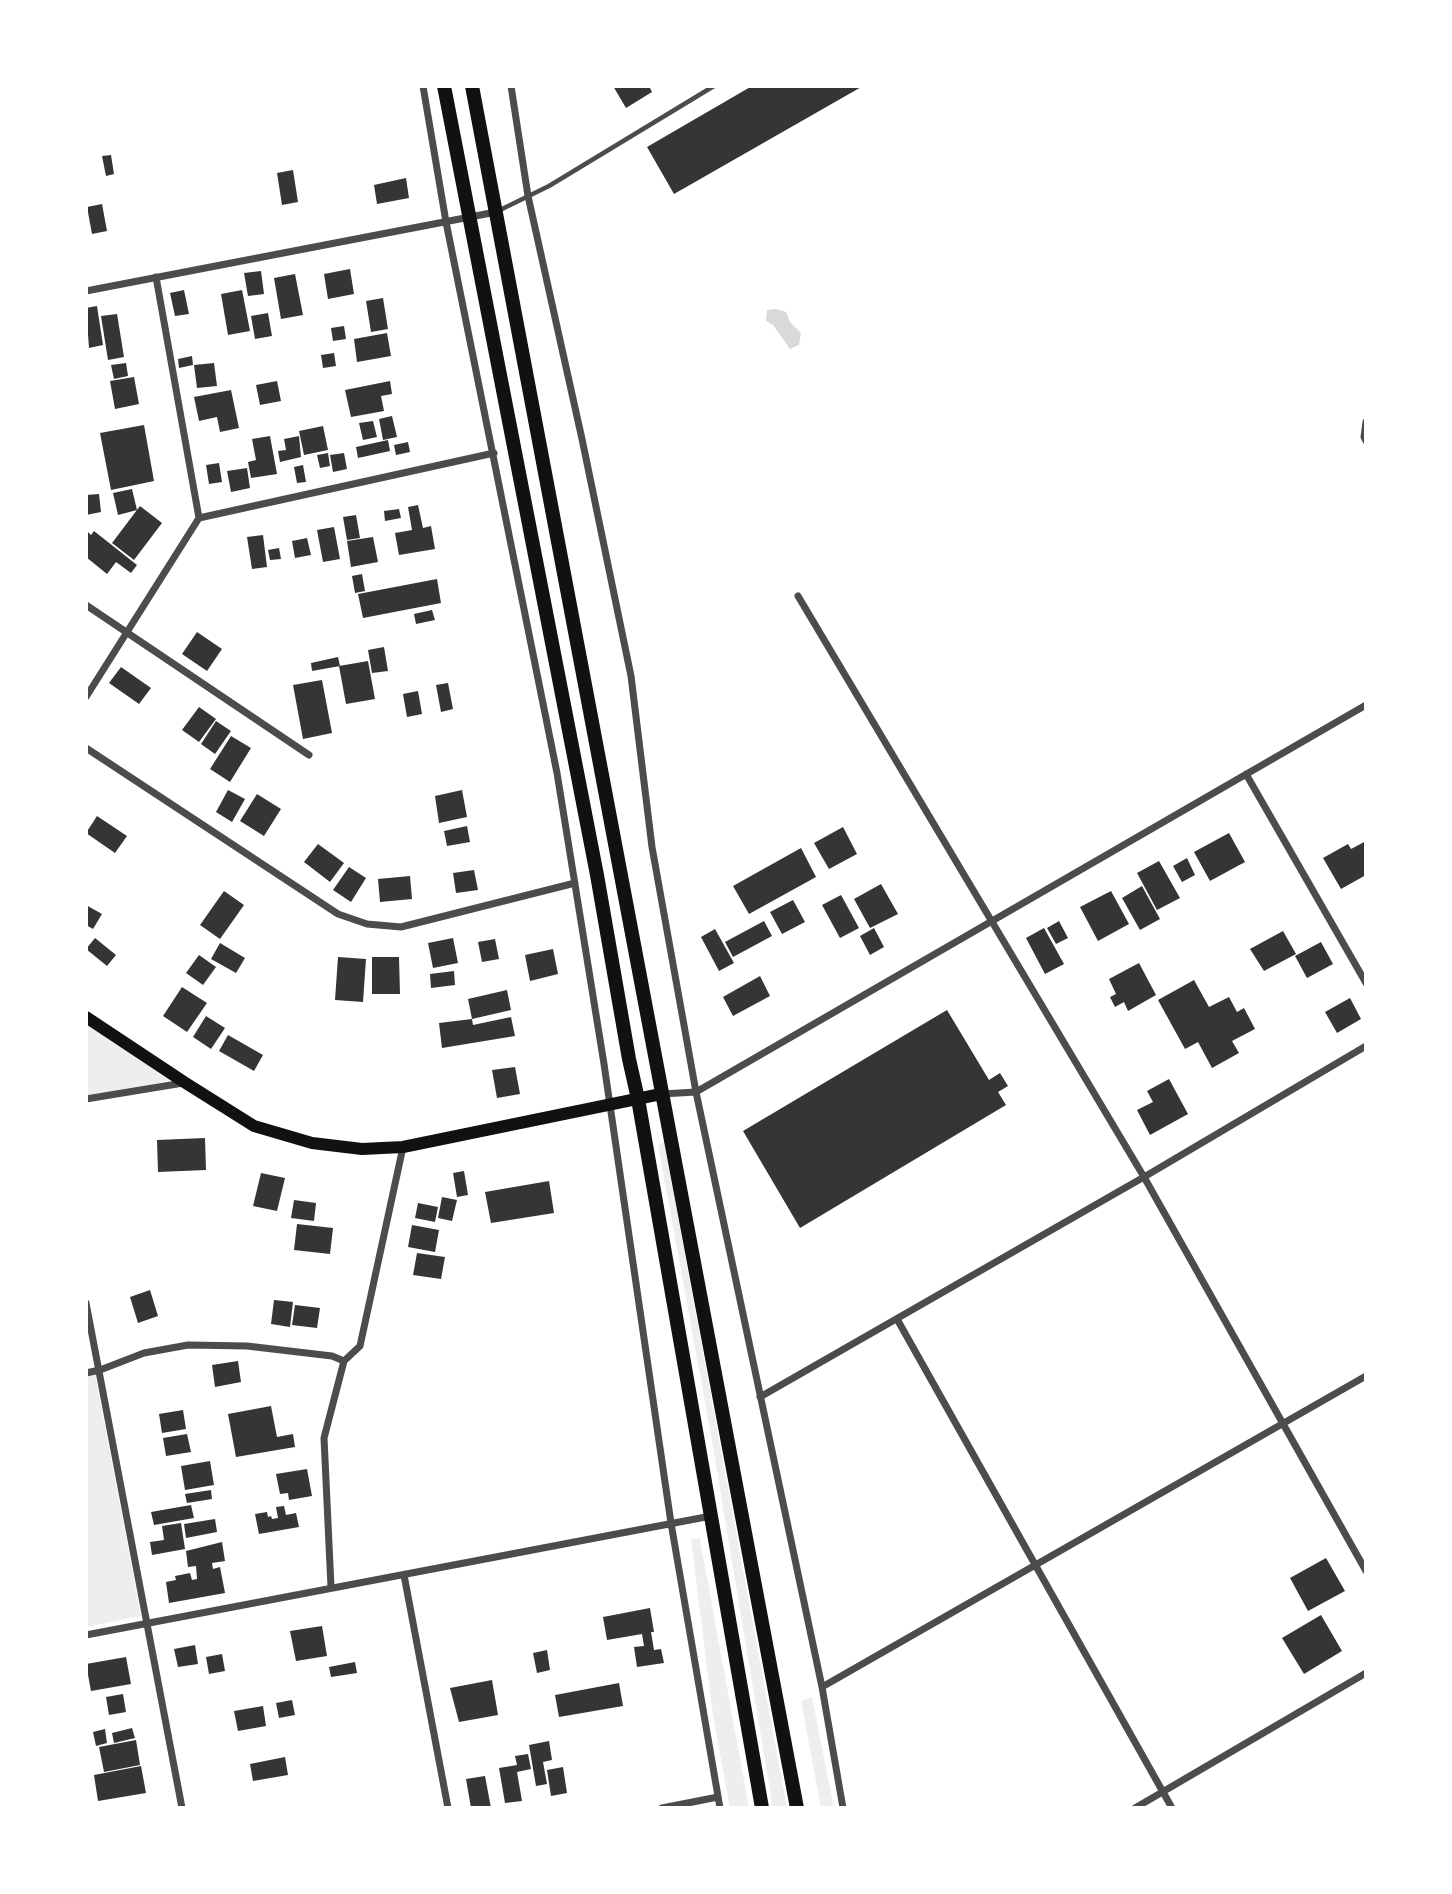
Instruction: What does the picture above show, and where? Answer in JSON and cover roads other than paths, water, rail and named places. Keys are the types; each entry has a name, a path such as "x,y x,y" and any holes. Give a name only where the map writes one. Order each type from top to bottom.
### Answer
{"main road":[{"path":"444,86 597,875 762,1808"},
{"path":"472,86 492,213 797,1808"},
{"path":"86,1017 254,1126 312,1143 362,1149 403,1147 661,1094"}],"street":[{"path":"423,86 446,222 557,773 610,1105 671,1523 720,1808"},
{"path":"511,86 528,196 631,676 652,847 696,1091 822,1687 843,1808"},
{"path":"86,290 492,213"},
{"path":"86,697 199,518 156,277"},
{"path":"1365,439 1366,422"},
{"path":"199,518 494,453"},
{"path":"798,596 1144,1177 1366,1572"},
{"path":"86,605 309,755"},
{"path":"661,1094 696,1091 1366,705"},
{"path":"86,748 338,914 367,924 401,928 575,883"},
{"path":"1246,774 1366,983"},
{"path":"760,1397 1366,1046"},
{"path":"86,1099 184,1082"},
{"path":"331,1587 324,1438 344,1361 360,1346 403,1147"},
{"path":"86,1303 182,1808"},
{"path":"897,1319 1172,1808"},
{"path":"86,1373 144,1353 188,1345 247,1346 332,1356 344,1361"},
{"path":"822,1687 1366,1376"},
{"path":"86,1635 712,1515"},
{"path":"404,1575 448,1808"},
{"path":"1135,1808 1366,1673"},
{"path":"662,1808 718,1797"}],"lane":[{"path":"492,213 528,196 714,86"}]}
